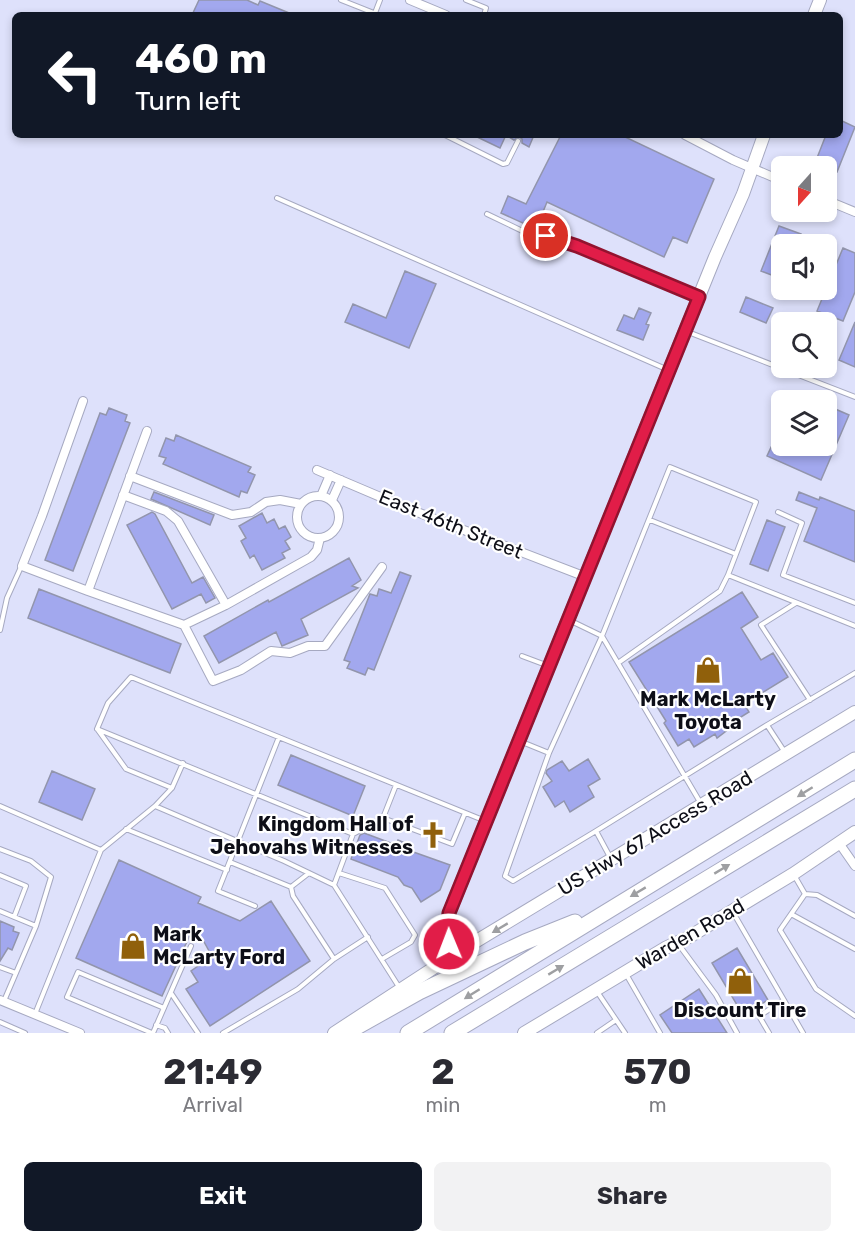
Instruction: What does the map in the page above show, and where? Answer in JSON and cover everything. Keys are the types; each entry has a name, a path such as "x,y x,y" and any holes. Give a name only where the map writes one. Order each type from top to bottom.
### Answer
{"highway":[{"path":"408,1033 614,906 754,824 855,760"},
{"path":"452,1033 855,789"},
{"path":"346,1033 419,992 514,947 614,906"}],"main road":[{"path":"455,954 447,936 449,913 763,138"},
{"name":"US Hwy 67 Access Road","path":"334,1033 455,954 855,712"},
{"name":"Warden Road","path":"524,1033 793,874 855,832"}],"street":[{"path":"413,0 439,12"},
{"path":"703,139 752,168 771,176"},
{"path":"837,205 855,212"},
{"path":"83,401 22,566 184,626 213,681 241,670 271,651 290,653 308,646 325,646 382,567"},
{"path":"88,591 147,431"},
{"name":"East 46th Street","path":"317,470 404,507 586,577"},
{"path":"321,496 330,475"},
{"path":"130,476 232,515 251,512 266,502 280,500 302,504"},
{"path":"332,500 342,480"},
{"path":"123,495 166,511 178,521 226,605"},
{"path":"321,496 332,500 337,506 340,520 333,532 320,538 307,535 298,524 298,511 302,504 309,498 321,496"},
{"path":"184,626 312,557 317,550 320,538"},
{"path":"839,843 855,866"},
{"path":"2,1001 80,1033"}],"lane":[{"path":"341,0 372,12"},
{"path":"466,0 486,8 485,12"},
{"path":"451,138 503,164 507,163 518,141"},
{"path":"276,198 669,371"},
{"path":"487,214 537,238 546,236 577,246 699,297"},
{"path":"685,331 855,397"},
{"path":"618,663 720,591 756,502 670,467 602,636 549,753 505,876 513,882 855,673"},
{"path":"778,512 802,523 783,575 855,603"},
{"path":"650,520 736,554"},
{"path":"0,630 7,598 22,566"},
{"path":"728,575 855,626"},
{"path":"796,603 761,625 810,700"},
{"path":"568,620 602,636 702,805"},
{"path":"522,656 549,666"},
{"path":"97,729 108,703 131,678 486,822"},
{"path":"767,725 786,754"},
{"path":"97,729 353,834"},
{"path":"97,729 126,769 172,788"},
{"path":"255,906 218,891 279,738"},
{"path":"519,741 549,753"},
{"path":"35,1014 101,850 155,806 172,788 183,763"},
{"path":"334,885 353,834 383,818 396,785"},
{"path":"0,806 101,850"},
{"path":"155,806 334,885 401,990"},
{"path":"383,818 452,844 465,813"},
{"path":"126,829 227,870"},
{"path":"596,831 612,860"},
{"path":"0,849 31,861 51,877 36,926 2,1001"},
{"path":"230,862 291,887"},
{"path":"291,887 309,873"},
{"path":"339,873 385,888 415,935 411,942 382,960"},
{"path":"793,874 805,894"},
{"path":"0,875 26,886 14,917"},
{"path":"291,887 293,896 334,959"},
{"path":"805,894 780,930 816,989 855,1016"},
{"path":"805,894 817,895 855,915"},
{"path":"0,911 36,926"},
{"path":"732,911 803,1033"},
{"path":"791,914 855,949"},
{"path":"223,1033 298,989 334,959 368,937"},
{"path":"677,942 716,996 737,1033"},
{"path":"164,1008 78,972 67,997 153,1033 156,1024 164,1008 171,993 191,946"},
{"path":"0,967 16,973"},
{"path":"625,972 660,1033"},
{"path":"596,989 625,1033"},
{"path":"171,993 198,1033"},
{"path":"769,1033 759,1016 784,1000"},
{"path":"597,1033 616,1020"},
{"path":"0,1022 25,1033"},
{"path":"156,1024 165,1028 168,1033"}],"building":[{"path":"199,0 247,0 258,5 260,1 287,12 193,12"},
{"path":"843,121 855,127 837,172 837,156 818,156 825,138 843,138"},
{"path":"479,138 505,138 500,148"},
{"path":"520,138 533,138 529,147 522,143"},
{"path":"559,138 627,138 714,179 687,243 673,237 664,257 547,202 536,229 501,213 508,196 526,204"},
{"path":"779,226 801,234 776,234"},
{"path":"771,246 771,275 761,271"},
{"path":"843,248 855,253 855,292 843,321 837,319 837,312 817,311 822,300 837,300 837,263"},
{"path":"405,271 436,284 409,348 345,322 353,304 386,318"},
{"path":"746,297 773,308 766,323 740,312"},
{"path":"639,308 651,313 643,340 617,330 624,315 634,319"},
{"path":"855,322 855,367 839,360"},
{"path":"109,408 127,415 125,421 130,423 73,571 45,560 100,413 106,415"},
{"path":"837,410 849,415 837,443"},
{"path":"176,435 251,467 248,472 255,475 247,493 241,491 239,497 163,464 166,458 159,456 166,438 174,441"},
{"path":"771,447 771,456 831,456 821,480 767,456"},
{"path":"154,492 214,515 210,525 151,499"},
{"path":"799,492 819,500 820,497 855,511 855,562 804,541 817,508 796,500"},
{"path":"152,512 192,583 203,577 215,598 206,603 201,594 172,609 127,525"},
{"path":"262,513 267,523 274,519 279,529 285,526 291,537 285,541 290,549 282,553 285,558 262,570 254,555 250,558 241,541 246,538 239,526"},
{"path":"767,520 785,527 768,571 750,564"},
{"path":"349,558 361,580 352,586 358,588 301,619 308,635 282,646 276,632 219,663 204,636"},
{"path":"400,572 411,576 374,670 368,668 365,675 347,668 350,662 344,660 370,594 377,596 379,589 391,593"},
{"path":"39,589 181,644 170,673 28,618"},
{"name":"Mark McLarty Toyota","path":"742,592 758,617 741,628 761,660 773,653 788,677 744,704 749,712 728,725 730,728 717,738 715,734 694,747 689,739 678,746 664,723 666,721 629,662"},
{"path":"291,755 365,786 353,816 278,785"},
{"name":"Mark McLarty Toyota","path":"588,759 600,779 588,786 594,797 570,812 564,801 555,807 543,787 552,781 546,773 547,770 562,761 569,771"},
{"path":"52,771 95,789 82,820 39,802"},
{"path":"364,833 396,845 398,840 407,844 405,849 450,865 440,890 421,902 412,888 404,885 398,877 351,859 360,835"},
{"name":"Mark McLarty Ford","path":"119,860 201,897 198,903 240,921 271,901 310,961 210,1026 186,989 198,982 191,971 198,966 195,960 209,951 203,940 190,935 162,996 76,958"},
{"path":"0,921 14,927 13,931 19,933 12,950 8,948 0,961"},
{"name":"Discount Tire","path":"737,948 768,1000 743,1015 712,963"},
{"path":"699,989 727,1033 672,1033 660,1015"}],"place":[{"name":"Mark McLarty Toyota","path":"708,670"},
{"name":"Kingdom Hall of Jehovahs Witnesses","path":"433,835"},
{"name":"Mark McLarty Ford","path":"133,946"},
{"name":"Discount Tire","path":"740,981"}],"route":[{"path":"449,944 447,936 449,913 699,297 577,246 546,236"}]}
